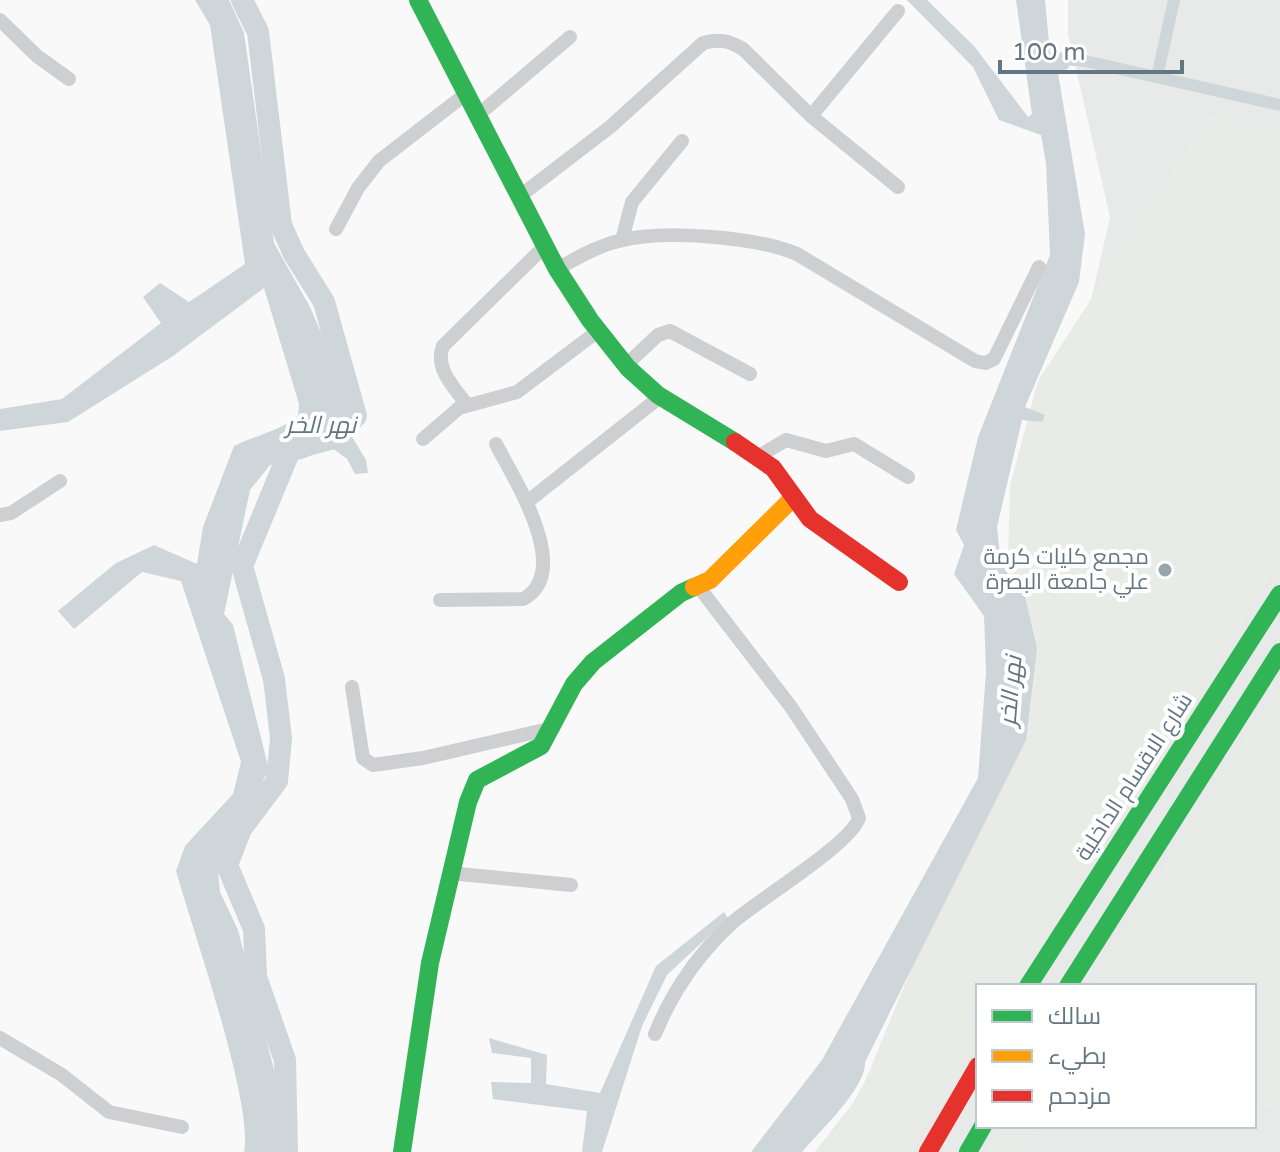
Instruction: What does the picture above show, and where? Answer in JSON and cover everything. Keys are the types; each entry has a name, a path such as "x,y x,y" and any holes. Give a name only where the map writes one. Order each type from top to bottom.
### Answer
{"street":[{"path":"418,0 557,269 598,331 626,365 660,397 759,456 773,468 792,499 822,530 899,582"},
{"path":"811,116 898,11"},
{"path":"0,20 37,56 69,79"},
{"path":"478,115 570,37"},
{"path":"520,196 610,127 703,43 716,39 743,49 811,116 898,187"},
{"path":"336,229 358,188 379,161 467,93"},
{"path":"622,240 638,191 682,141"},
{"path":"557,269 622,240 669,237 769,243 797,254 985,363 994,359 1039,267"},
{"path":"467,405 444,372 440,362 443,346 545,246"},
{"path":"423,439 449,414 467,405 517,392 598,331"},
{"path":"626,365 658,335 670,331 750,374"},
{"path":"527,502 660,397"},
{"path":"759,456 786,440 826,451 854,444 908,477"},
{"path":"440,600 508,600 535,592 541,581 543,554 527,502 496,444"},
{"path":"0,515 11,513 60,481"},
{"path":"402,1152 430,963 450,873 477,780 541,746 574,684 593,662 681,593 717,574 792,499"},
{"path":"655,1034 679,983 701,954 770,892 849,836 859,818 852,799 791,707 698,586"},
{"name":"شارع الاقسام الداخلية","path":"1029,984 1280,594"},
{"path":"1069,984 1280,652"},
{"path":"352,687 363,758 373,765 423,758 553,728"},
{"path":"450,873 571,885"},
{"path":"0,1038 62,1075 109,1112 182,1127"},
{"path":"928,1152 976,1069"},
{"path":"968,1152 982,1128"}],"shaded area":[{"name":"مجمع كليات كرمة علي جامعة البصرة","path":"1068,0 1280,0 1280,1152 815,1152 853,1103 946,937 1110,217 1068,34"},
{"path":"1210,116 1280,139 1280,558 1016,984 976,984 976,1046 908,1152 819,1152 855,1106 1030,679 1008,560 1010,485 1038,381"},
{"path":"1280,685 1280,1104 1256,1109 1256,984 1093,984"},
{"path":"1003,1128 1037,1128 1022,1152 987,1152"}],"water":[{"name":"نهر الخر","path":"195,0 229,0 244,33 274,243 310,307 325,342 351,435 366,460 368,473 355,474 347,459 331,447 302,459 270,465 250,490 224,614 233,625 269,770 217,862 220,892 238,930 280,1093 276,1152 244,1152 245,1128 231,1057 176,871 185,846 233,794 241,762 181,581 142,572 74,629 58,611 116,563 154,545 197,564 203,527 234,446 298,416 299,404 264,288 173,356 68,422 0,431 0,409 62,399 161,323 143,297 160,283 189,302 245,264 210,25"},
{"name":"نهر الخر","path":"907,0 927,0 974,46 1028,117 1032,114 1016,0 1045,0 1050,53 1066,54 1069,68 1058,73 1085,234 1079,282 1025,407 1045,415 1042,422 1022,420 997,527 1001,563 1025,597 1037,648 1026,740 850,1096 802,1152 751,1152 822,1060 978,778 986,672 984,616 954,574 964,545 956,530 978,437 1050,255 1046,163 1041,135 999,120 973,67"},
{"path":"724,912 728,918 667,975 642,1026 602,1152 582,1152 587,1111 493,1099 491,1082 531,1083 531,1058 492,1053 489,1038 547,1055 546,1084 600,1093 656,966"}],"waterway":[{"path":"242,0 258,32 281,225 294,254 324,302 356,416 334,438 290,450 242,566 274,679 281,738 277,781 241,829 227,865 254,929 256,977 285,1060 287,1152"},
{"path":"1157,77 1174,0"},
{"path":"1053,58 1085,61 1280,105"}],"traffic: fast":[{"path":"418,0 557,269 590,320 628,368 658,395 735,442"},
{"path":"402,1152 430,963 468,802 477,780 541,746 574,684 593,662 681,593 694,587"},
{"path":"1029,984 1280,594"},
{"path":"1069,984 1280,652"},
{"path":"968,1152 982,1128"}],"traffic: slow":[{"path":"694,587 710,580 792,499"}],"traffic: jam":[{"path":"735,442 773,468 810,519 899,582"},
{"path":"928,1152 976,1069"}],"place":[{"name":"مجمع كليات كرمة علي جامعة البصرة","path":"1165,570"}]}
